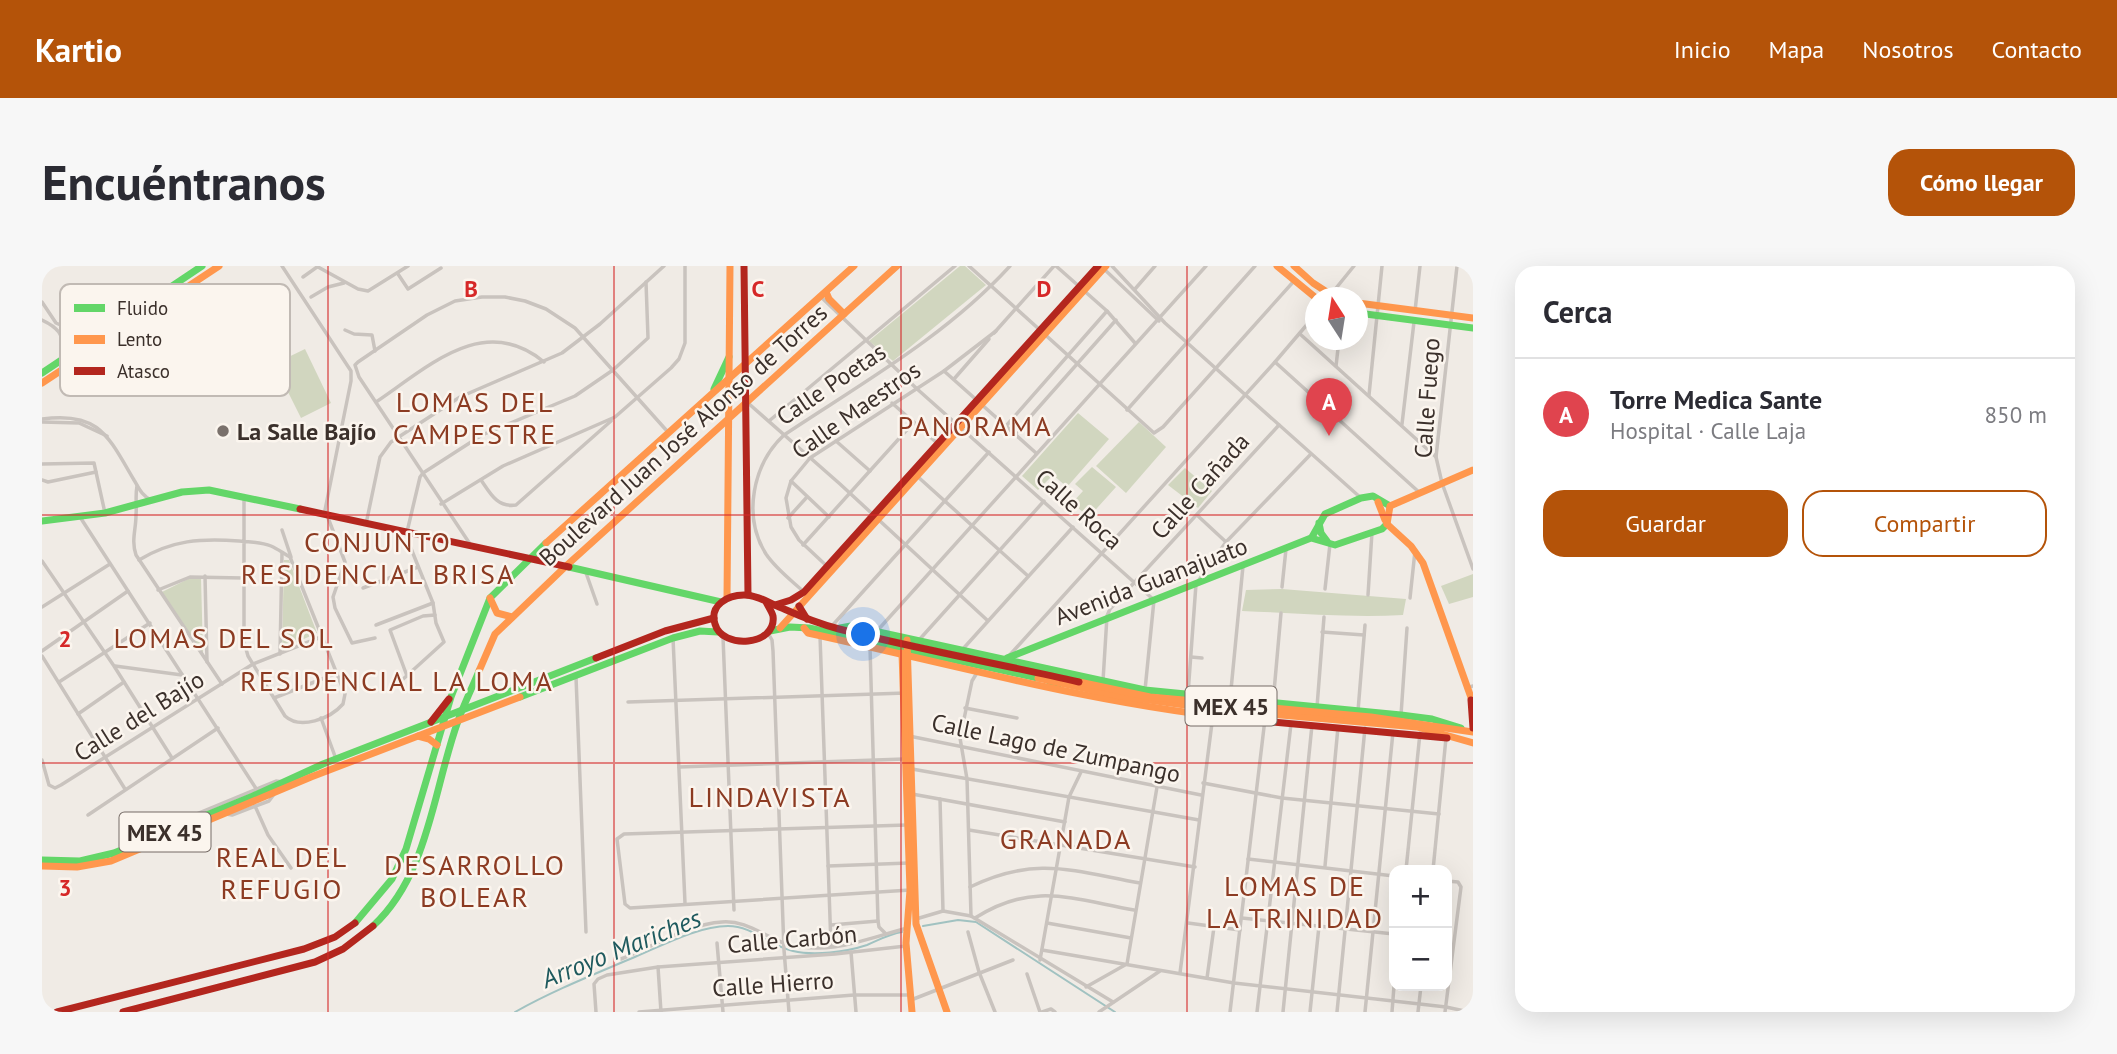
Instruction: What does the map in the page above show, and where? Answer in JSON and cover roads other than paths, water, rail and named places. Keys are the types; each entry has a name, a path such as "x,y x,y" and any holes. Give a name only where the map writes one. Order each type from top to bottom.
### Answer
{"main road":[{"path":"176,284 202,266"},
{"path":"189,284 219,266"},
{"path":"730,266 729,561 724,600 714,618 721,634 746,641 769,632 773,617 770,603"},
{"path":"744,266 748,594"},
{"name":"Boulevard Juan José Alonso de Torres","path":"57,1012 304,949 345,931 377,900 397,869 451,697 490,598 529,558 667,431 854,266"},
{"name":"Boulevard Juan José Alonso de Torres","path":"122,1012 307,965 342,949 373,927 396,902 413,870 458,720 491,640 566,566 897,266"},
{"path":"1277,266 1305,290"},
{"path":"780,628 829,568 1104,267"},
{"path":"1300,268 1320,287"},
{"path":"823,295 842,316"},
{"path":"1368,305 1473,318"},
{"path":"1368,315 1473,328"},
{"path":"712,392 729,357"},
{"path":"42,373 60,364"},
{"path":"42,383 60,367"},
{"path":"1387,524 1390,506 1473,470"},
{"path":"42,521 104,513 200,489 724,600 748,594 770,603 791,600 806,594"},
{"path":"1387,524 1342,544 1330,544 1311,538 1325,514 1361,498 1373,496 1390,506"},
{"path":"803,627 808,633 870,647 904,646 918,642 962,650 1102,681 1147,694 1160,692 1253,704 1273,703 1387,713 1432,719 1471,731 1470,687 1423,563 1415,550 1387,524 1377,498"},
{"path":"1319,522 1321,533 1330,544"},
{"name":"Avenida Guanajuato","path":"978,671 1311,538"},
{"path":"490,598 497,613 512,617"},
{"name":"MEX 45","path":"770,603 835,628 987,667 1120,696 1417,727 1473,743"},
{"path":"799,606 807,619"},
{"name":"MEX 45","path":"42,866 76,867 111,861 275,793 431,722 665,631 714,618"},
{"path":"835,628 851,626 876,632 904,646 978,671 1126,703 1213,715 1394,730 1449,738"},
{"name":"MEX 45","path":"769,632 780,628 803,627 1147,694 1425,723 1471,731"},
{"name":"MEX 45","path":"42,860 71,862 114,853 283,782 418,736 673,638 700,631 721,634"},
{"path":"904,646 912,924 906,944 912,1012"},
{"path":"1046,679 1058,688"},
{"path":"470,692 482,702"},
{"path":"431,722 451,697"},
{"path":"1149,706 1160,702"},
{"path":"1371,717 1387,713"},
{"path":"1338,725 1356,721"},
{"path":"418,736 437,745"},
{"path":"909,793 907,825 912,924 947,1012"},
{"path":"906,944 911,938 920,940"}],"street":[{"path":"282,266 351,371 325,516 345,562 334,590 334,601 349,639 354,643 375,638"},
{"path":"303,276 318,266 346,282 368,290 408,266"},
{"path":"366,524 380,457 386,447 460,397 562,353 584,337 664,266"},
{"path":"481,480 498,502 516,505 671,368 683,351 685,266"},
{"path":"769,421 955,266"},
{"path":"969,266 1150,431 1159,430 1294,281"},
{"name":"Calle Poetas","path":"806,594 774,565 756,535 754,492 762,464 785,435 891,365 951,321 991,287 1010,266"},
{"path":"1055,266 1107,311 1135,343"},
{"name":"Calle Maestros","path":"954,379 1055,266"},
{"path":"1135,289 1155,266"},
{"path":"876,632 1206,266"},
{"path":"1127,410 1255,266"},
{"path":"1338,287 1354,266"},
{"path":"1369,395 1382,266"},
{"path":"1415,311 1420,266"},
{"name":"Calle Fuego","path":"1457,266 1436,457 1442,483 1473,569"},
{"path":"1104,267 1135,289 1159,318"},
{"path":"1104,267 1361,498"},
{"path":"397,273 408,289 441,268"},
{"path":"311,297 327,287 346,282"},
{"path":"401,681 443,643 433,603 407,533 422,473 482,435 575,396 613,370 648,338 646,282"},
{"path":"471,546 359,377 355,365 442,306 482,297 505,297 546,309 562,318 584,337 667,431"},
{"path":"42,302 44,310 60,325"},
{"path":"1006,426 1107,311"},
{"name":"Calle Roca","path":"842,316 916,388 1154,600"},
{"path":"42,320 60,332"},
{"path":"1015,434 1116,320"},
{"path":"1402,424 1414,322"},
{"path":"1006,659 1305,327"},
{"path":"345,330 354,334 372,335 375,351"},
{"name":"Calle Maestros","path":"788,518 786,498 791,481 810,458 944,371 996,331"},
{"path":"1300,334 1436,457"},
{"path":"376,402 454,350 471,344 490,341 519,346 544,362"},
{"path":"1336,366 1338,350"},
{"path":"1275,362 1420,493"},
{"path":"944,371 1036,453"},
{"path":"747,402 987,620"},
{"path":"892,403 940,445"},
{"path":"42,420 56,417 78,419 98,428 107,436 145,497 151,500"},
{"path":"441,504 503,466 615,417"},
{"path":"803,545 914,422"},
{"name":"Calle Cañada","path":"1107,619 1110,608 1198,516 1279,425"},
{"path":"591,428 596,436"},
{"path":"836,441 870,471"},
{"path":"835,628 905,544 989,452"},
{"path":"1188,696 1196,584 1226,542 1311,454"},
{"path":"42,464 93,462 104,513"},
{"path":"42,480 48,482 96,472"},
{"path":"915,475 1028,576"},
{"path":"791,481 829,517"},
{"path":"137,486 133,543 139,560 222,684"},
{"path":"807,497 788,518 795,536 829,568"},
{"path":"244,498 244,642 253,664 274,698 291,721 298,723 321,718 339,709 345,694 282,530"},
{"path":"918,642 1044,501"},
{"path":"1198,516 1226,542"},
{"path":"80,517 182,675 200,698 257,790"},
{"path":"962,650 1073,527"},
{"path":"1368,595 1372,532"},
{"path":"139,560 165,546 188,540 243,541 268,545 292,559"},
{"path":"1325,589 1330,544"},
{"path":"1282,587 1286,549"},
{"path":"1410,598 1415,550"},
{"path":"280,654 282,553"},
{"path":"42,561 114,666 172,758"},
{"path":"42,607 110,564"},
{"path":"1230,699 1243,566"},
{"path":"363,588 418,567"},
{"path":"585,570 597,604"},
{"path":"158,590 180,580 205,576 243,578"},
{"path":"205,576 208,665"},
{"path":"125,789 42,654 128,592"},
{"path":"1147,694 1154,600"},
{"path":"376,625 433,603"},
{"path":"1273,703 1281,612"},
{"path":"407,676 390,630 423,616 435,615"},
{"path":"1317,707 1324,617"},
{"path":"1102,681 1107,619"},
{"path":"59,682 149,623"},
{"path":"1358,711 1365,625"},
{"path":"1401,715 1407,628"},
{"path":"769,632 772,639 781,898 789,1012"},
{"path":"1321,632 1364,635"},
{"path":"721,634 734,910"},
{"path":"820,636 831,946"},
{"name":"Calle del Bajío","path":"42,760 47,782 52,788 61,785 253,664 321,637"},
{"path":"673,638 685,903"},
{"path":"870,647 878,921 879,927 886,934"},
{"path":"1191,657 1202,658"},
{"path":"114,666 182,675"},
{"path":"973,917 967,779 960,747 965,708 974,676 978,671"},
{"path":"274,698 337,673"},
{"path":"575,675 586,932"},
{"path":"78,714 124,682"},
{"path":"628,702 906,693"},
{"path":"965,708 1017,718"},
{"path":"1180,974 1213,715"},
{"path":"321,718 338,763"},
{"path":"1230,1012 1265,719"},
{"path":"1257,1012 1292,722"},
{"path":"1283,1012 1312,723"},
{"path":"1325,867 1338,725"},
{"path":"88,815 218,728"},
{"path":"1338,1012 1365,728"},
{"path":"1365,1012 1394,730"},
{"path":"1407,865 1420,733"},
{"name":"Calle Lago de Zumpango","path":"906,735 1201,795"},
{"path":"1434,865 1449,738"},
{"path":"679,767 873,760 1199,820"},
{"path":"1040,960 1069,797 1081,772"},
{"path":"140,841 148,834 276,781 283,782"},
{"path":"1203,783 1256,794 1439,814"},
{"path":"1127,964 1157,786"},
{"path":"225,813 232,815 270,800 275,793"},
{"path":"909,793 1065,822"},
{"path":"940,799 943,911"},
{"path":"254,806 291,869"},
{"path":"907,825 681,831 624,834 617,839 627,907 910,890"},
{"path":"969,830 1195,867"},
{"path":"1248,859 1389,875"},
{"path":"828,866 909,863"},
{"path":"971,887 1002,873 1019,869 1057,868 1140,883"},
{"path":"1446,1009 1460,884 1452,882"},
{"path":"973,917 1013,899 1052,896 1135,911"},
{"path":"621,959 695,929 726,921 755,928 784,946 809,948 858,943 943,911 973,917 1113,1002"},
{"path":"1242,918 1389,934"},
{"path":"831,925 878,921"},
{"path":"1047,923 1131,938"},
{"path":"1188,923 1240,930"},
{"path":"1310,1012 1319,926"},
{"path":"1207,978 1214,927"},
{"path":"968,932 979,972 995,1012"},
{"path":"717,943 723,1012"},
{"name":"Calle Carbón","path":"596,1012 594,986 598,979 607,975 658,967 851,952 906,944"},
{"path":"1042,950 1234,983 1469,1012"},
{"path":"851,952 856,1012"},
{"name":"Calle Hierro","path":"639,1012 854,996 911,997 1013,960"},
{"path":"1086,987 1127,964"},
{"path":"658,967 661,1011"},
{"path":"1100,1011 1160,971"},
{"path":"1027,974 1041,1012 1051,1009 1055,1012"},
{"path":"1392,1012 1394,991"},
{"path":"1418,1012 1419,991"}],"waterway":[{"name":"Arroyo Mariches","path":"923,926 958,920 976,922 1115,1012"},
{"name":"Arroyo Mariches","path":"515,1012 575,982 705,929 737,927 793,951 810,953 850,950 902,932"}],"place":[{"name":"La Salle Bajío","path":"223,431"},
{"name":"Torre Medica Sante","path":"1329,436"}],"district":[{"name":"LOMAS DEL CAMPESTRE","path":"475,417"},
{"name":"PANORAMA","path":"975,425"},
{"name":"CONJUNTO RESIDENCIAL BRISA","path":"378,557"},
{"name":"LOMAS DEL SOL","path":"224,637"},
{"name":"RESIDENCIAL LA LOMA","path":"397,680"},
{"name":"LINDAVISTA","path":"770,796"},
{"name":"GRANADA","path":"1066,838"},
{"name":"REAL DEL REFUGIO","path":"282,872"},
{"name":"DESARROLLO BOLEAR","path":"475,880"},
{"name":"LOMAS DE LA TRINIDAD","path":"1295,901"}]}
